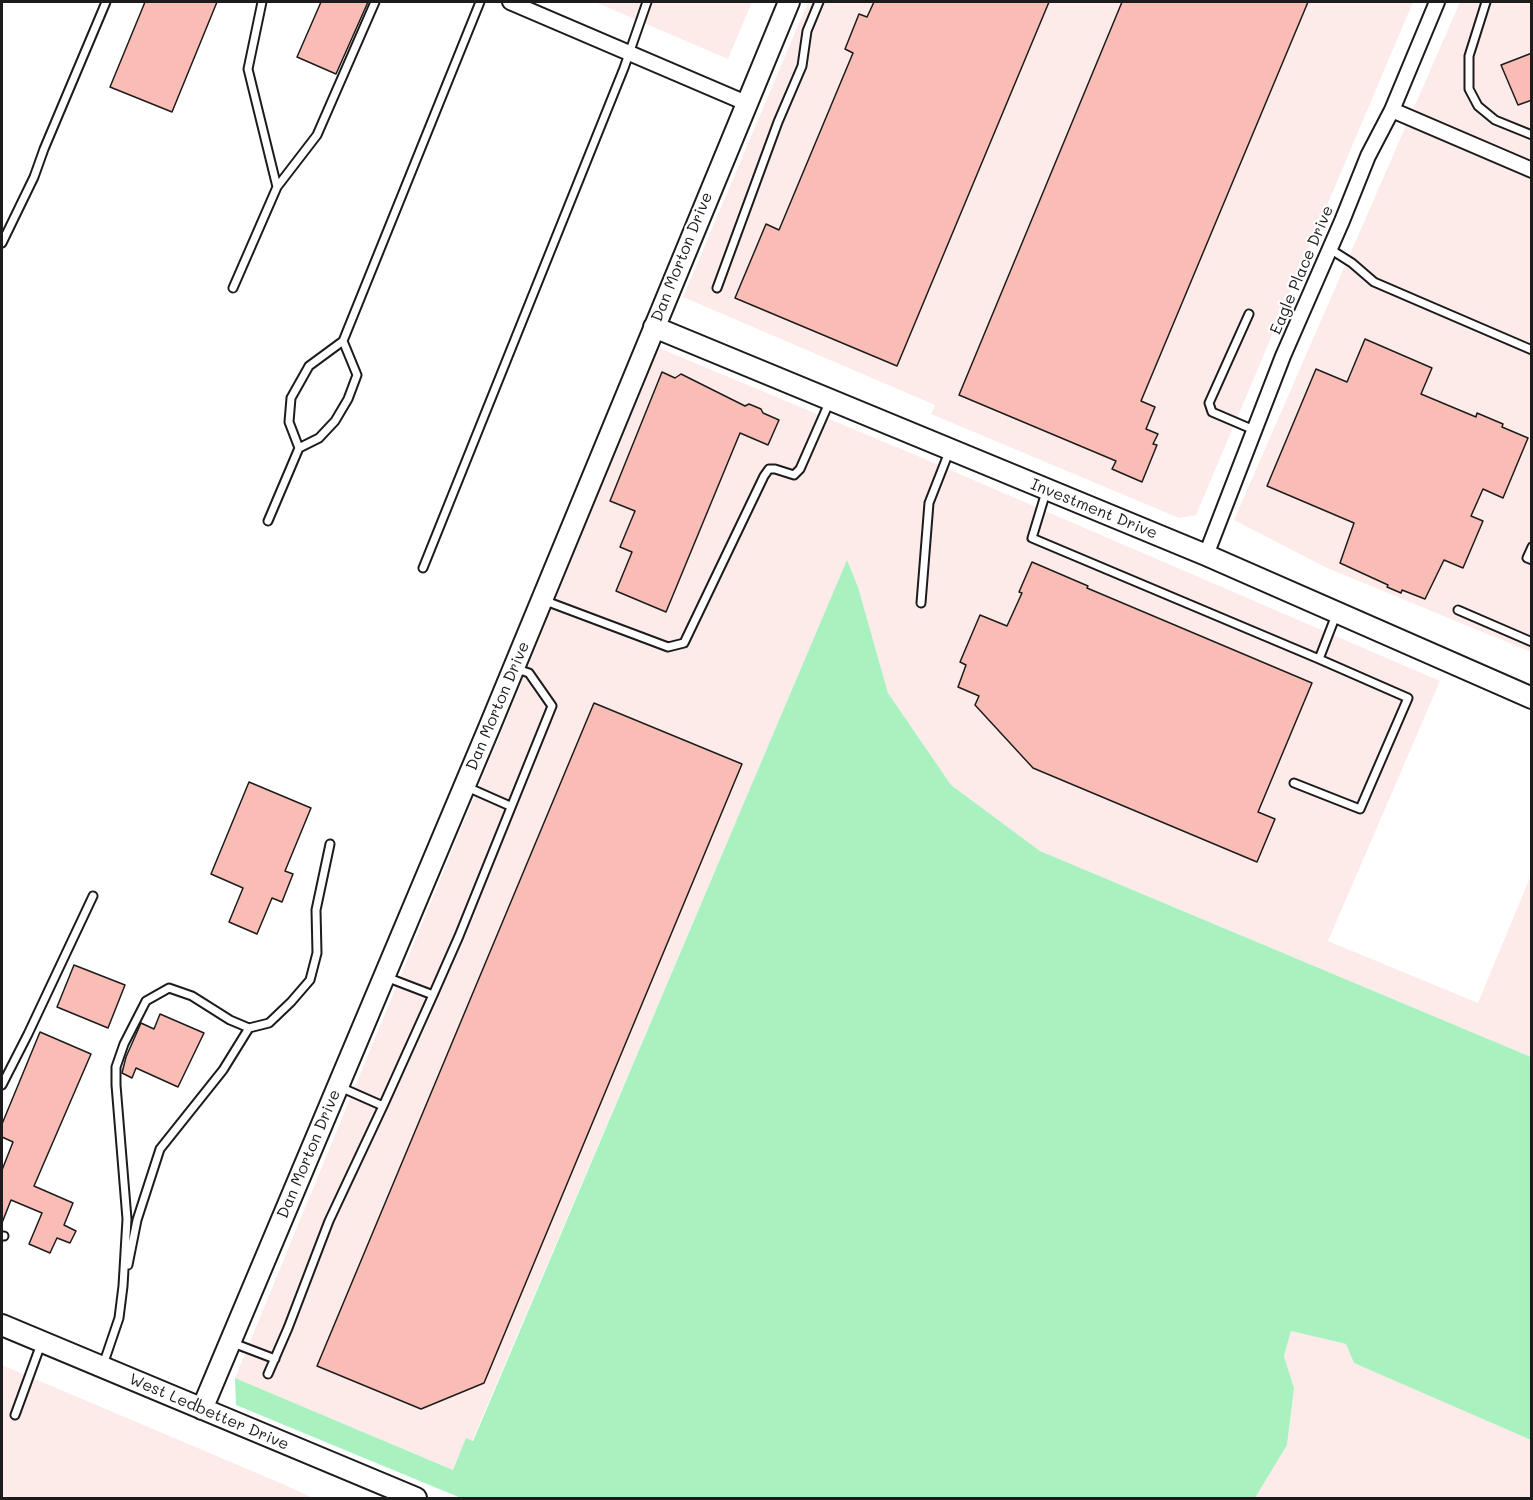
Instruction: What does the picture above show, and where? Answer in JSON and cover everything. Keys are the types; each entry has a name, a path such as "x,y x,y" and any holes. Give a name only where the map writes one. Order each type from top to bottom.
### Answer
{"street":[{"path":"510,2 746,103"},
{"name":"Dan Morton Drive","path":"202,1409 514,668 789,2"},
{"name":"Eagle Place Drive","path":"1206,555 1283,356 1368,156 1392,110 1437,2"},
{"path":"1392,110 1532,170"},
{"name":"Investment Drive","path":"654,327 1206,555 1532,698"},
{"name":"West Ledbetter Drive","path":"2,1325 417,1498"}],"lane":[{"path":"2,243 34,177 106,2"},
{"path":"262,2 248,69 277,187"},
{"path":"233,288 277,187 317,135 375,2"},
{"path":"299,448 289,422 291,398 309,366 343,341 480,2"},
{"path":"423,568 629,53 647,2"},
{"path":"717,288 778,122 802,66 807,31 819,2"},
{"path":"1486,2 1469,56 1469,89 1478,106 1495,120 1532,135"},
{"path":"1330,249 1353,263 1374,282 1532,350"},
{"path":"1249,314 1209,404 1212,412 1254,430"},
{"path":"268,521 299,448 319,438 335,421 348,399 357,375 343,341"},
{"path":"542,600 668,647 684,643 764,476 769,469 794,475 800,469 830,400"},
{"path":"921,603 929,503 950,450"},
{"path":"1047,490 1032,538 1408,698 1360,809 1294,783"},
{"path":"1532,547 1527,558 1532,560"},
{"path":"1458,610 1532,642"},
{"path":"1319,659 1337,612"},
{"path":"268,1374 328,1221 383,1106 459,936 552,706 529,673 514,668"},
{"path":"465,785 510,806"},
{"path":"102,1367 119,1318 123,1287 127,1219 116,1067 124,1044 146,1001 169,988 192,996 230,1020 249,1028 269,1023 291,1002 310,980 317,953 316,910 330,844"},
{"path":"2,1085 93,896"},
{"path":"384,976 433,995"},
{"path":"123,1287 137,1220 160,1149 223,1070 249,1028"},
{"path":"338,1086 383,1106"},
{"path":"15,1414 42,1342"},
{"path":"230,1343 275,1359"}],"shaded area":[{"path":"595,2 752,2 728,59"},
{"path":"808,2 1413,2 1196,515 1179,518 931,414 935,405 683,297"},
{"path":"1460,2 1531,2 1531,652 1325,567 1234,520"},
{"path":"659,348 913,454 1440,681 1328,941 1478,1003 1531,875 1531,1057 1040,851 951,785 888,693 858,587 847,561 472,1441 466,1439 453,1470 235,1378"},
{"path":"1291,1331 1346,1344 1355,1363 1531,1440 1531,1498 1255,1498 1287,1445 1294,1388 1284,1356"},
{"path":"2,1365 285,1485 313,1498 2,1498"}],"green space":[{"path":"847,560 858,587 888,693 951,785 1040,851 1531,1057 1531,1440 1354,1363 1346,1344 1291,1331 1284,1356 1294,1388 1287,1445 1255,1498 461,1498 236,1405 235,1378 453,1470 466,1438 473,1441"}],"building":[{"path":"145,2 217,2 172,112 110,87"},
{"path":"321,2 368,2 336,74 297,57"},
{"path":"874,2 1049,2 897,366 735,298 766,224 779,230 853,53 845,49 859,14 867,17"},
{"path":"1122,2 1308,2 1141,401 1155,407 1146,429 1158,434 1153,444 1157,445 1142,482 1112,469 1116,461 959,395"},
{"path":"1532,53 1532,100 1518,105 1501,65"},
{"path":"1365,339 1432,368 1421,394 1476,417 1477,413 1528,438 1503,498 1483,489 1471,516 1483,521 1463,568 1444,560 1425,599 1402,590 1401,593 1340,563 1354,523 1267,486 1316,369 1347,382"},
{"path":"662,372 675,378 681,374 745,406 749,404 761,409 763,413 779,420 768,445 740,433 666,612 616,591 632,552 620,547 635,511 610,501"},
{"path":"1032,562 1088,586 1087,588 1312,683 1258,812 1275,819 1257,862 1033,768 975,705 979,696 958,687 966,665 960,662 980,615 1007,626 1022,593 1019,592"},
{"path":"594,703 742,764 484,1383 421,1409 317,1366"},
{"path":"249,782 311,808 285,871 293,874 282,902 272,898 257,934 229,922 243,888 211,874"},
{"path":"74,965 125,985 108,1028 57,1007"},
{"path":"160,1014 204,1033 178,1087 136,1068 132,1078 122,1073 126,1057 141,1023 154,1029"},
{"path":"40,1032 91,1054 34,1186 73,1203 64,1225 76,1231 70,1243 57,1238 50,1253 29,1244 42,1213 11,1200 2,1223 2,1170 13,1142 2,1137 2,1124"}]}
